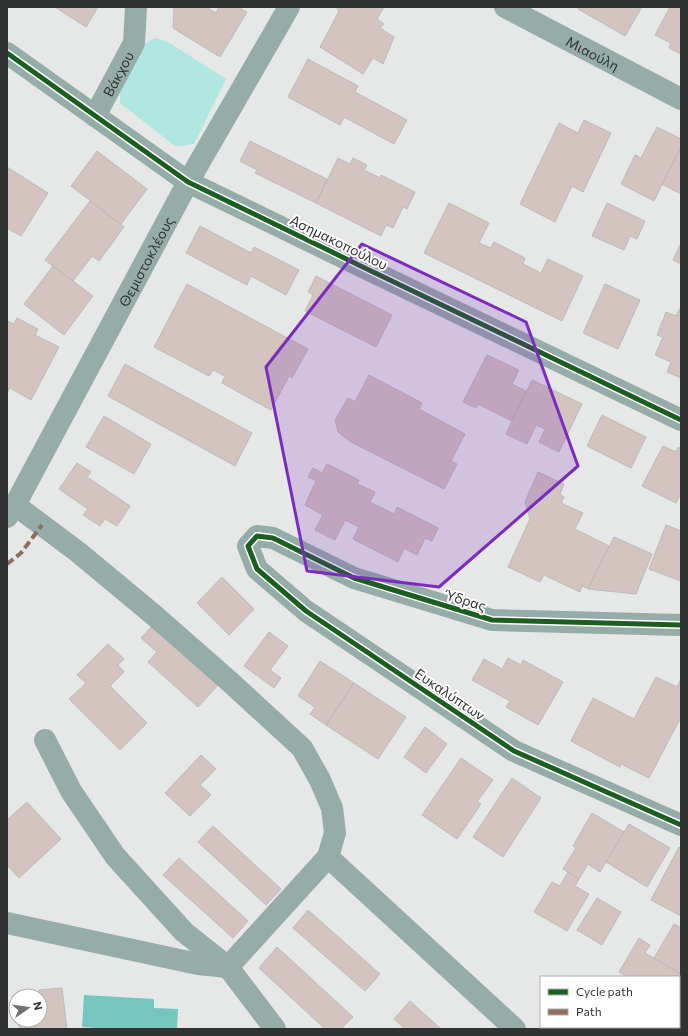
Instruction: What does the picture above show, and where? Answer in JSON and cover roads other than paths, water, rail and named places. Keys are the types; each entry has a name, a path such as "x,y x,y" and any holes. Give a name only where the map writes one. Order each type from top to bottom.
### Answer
{"street":[{"name":"Βάκχου","path":"94,116 134,43 136,7"},
{"name":"Θεμιστοκλέους","path":"11,511 188,182 289,7"},
{"name":"Μιαούλη","path":"505,7 681,99"},
{"name":"Ασημακοπούλου","path":"7,53 188,182 681,420"},
{"path":"11,511 78,552 155,616 302,748 320,780 332,808 335,833 328,857 228,967"},
{"name":"Ύδρας","path":"257,536 273,538 354,578 492,620 681,625"},
{"name":"Ευκαλύπτων","path":"257,536 248,546 257,569 306,611 514,751 681,825"},
{"path":"45,740 71,791 115,856 184,932 228,967 275,1029"},
{"path":"328,857 515,1029"},
{"path":"7,923 198,964 228,967"}]}
